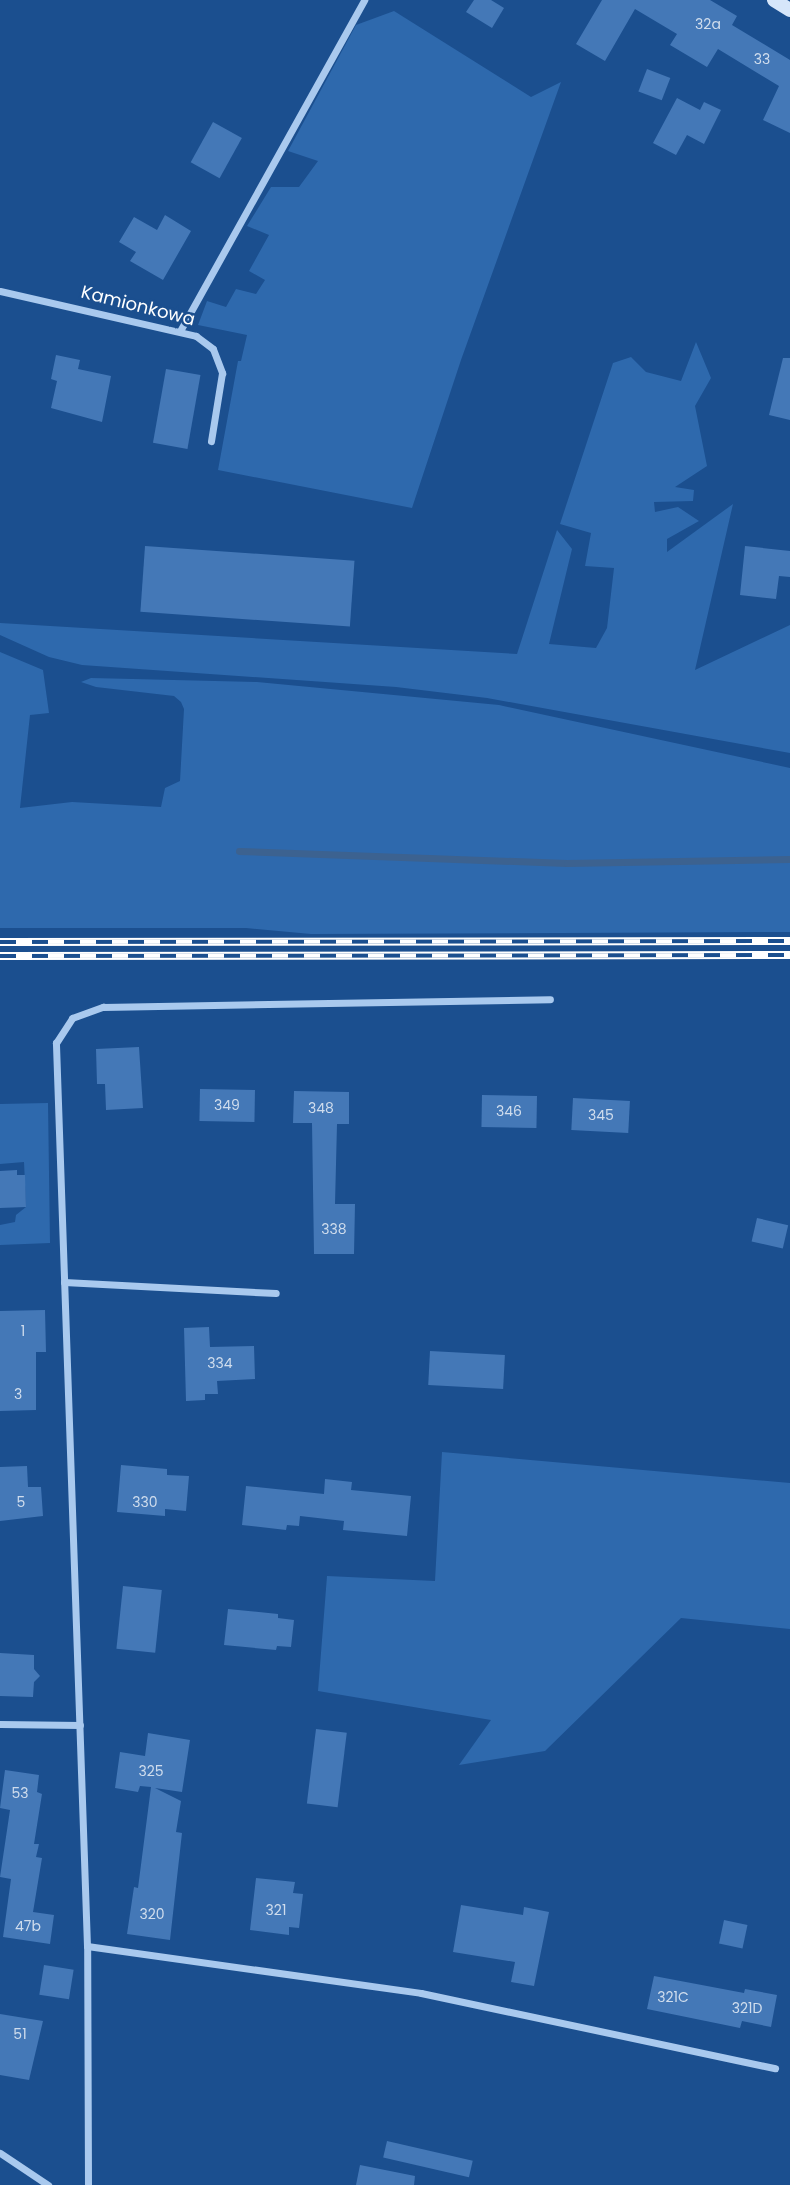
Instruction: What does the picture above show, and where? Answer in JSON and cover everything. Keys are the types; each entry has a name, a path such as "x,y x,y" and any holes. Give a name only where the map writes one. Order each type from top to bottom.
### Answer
{"street":[{"path":"180,331 364,0"},
{"name":"Kamionkowa","path":"0,291 196,335 213,349 222,373 211,442"},
{"path":"88,2185 87,1947 56,1043 72,1018 103,1007 550,999"},
{"path":"64,1282 276,1293"},
{"path":"0,1724 80,1725"},
{"path":"87,1947 421,1993 775,2068"},
{"path":"0,2153 48,2185"}],"shaded area":[{"path":"394,11 531,97 561,82 461,360 412,508 218,470 238,361 241,361 247,335 198,325 207,301 226,307 236,289 256,294 265,280 249,271 269,235 247,226 271,187 299,187 318,161 288,151 356,25"},
{"path":"696,342 711,378 695,406 707,466 675,487 694,490 693,501 654,502 655,512 678,507 699,521 667,539 667,552 733,504 695,670 790,625 790,753 487,698 396,687 82,665 49,657 0,635 0,623 517,654 557,530 572,549 549,644 596,648 607,628 614,568 585,566 591,533 560,524 613,363 631,357 646,372 681,381"},
{"path":"0,652 43,670 49,713 30,715 20,808 72,802 161,807 165,788 180,781 184,709 181,702 174,696 96,687 81,682 91,678 257,682 499,705 790,768 790,932 311,934 246,928 0,928"},
{"path":"48,1103 50,1243 0,1245 0,1225 15,1222 16,1215 26,1207 24,1162 0,1164 0,1104"},
{"path":"442,1452 790,1483 790,1629 681,1618 545,1751 459,1765 491,1720 318,1691 327,1576 435,1581"}],"building":[{"path":"474,0 491,0 504,8 492,28 466,12"},
{"path":"602,0 710,0 737,16 732,25 790,60 790,133 763,120 779,86 718,49 707,67 670,45 677,34 635,9 605,61 576,44"},
{"path":"647,69 670,78 662,100 638,91"},
{"path":"677,98 700,110 704,102 721,110 704,144 687,135 676,155 653,143"},
{"path":"213,122 242,138 220,178 191,162"},
{"path":"165,215 191,231 163,280 130,261 136,252 119,242 134,217 157,230"},
{"path":"56,355 80,360 78,369 111,376 102,422 51,408 57,381 51,379"},
{"path":"783,358 790,358 790,420 769,415"},
{"path":"166,369 200,375 187,449 153,443"},
{"path":"145,546 354,561 350,626 140,612"},
{"path":"745,546 790,551 790,577 779,576 776,599 740,595"},
{"path":"139,1047 143,1108 106,1110 105,1084 97,1084 96,1049"},
{"path":"200,1089 255,1090 254,1122 199,1121"},
{"path":"294,1091 349,1092 349,1124 337,1124 335,1204 355,1204 354,1254 314,1254 312,1123 293,1123"},
{"path":"482,1095 537,1096 536,1128 481,1127"},
{"path":"573,1098 630,1101 628,1133 571,1130"},
{"path":"17,1170 17,1175 25,1175 26,1207 0,1208 0,1171"},
{"path":"757,1218 788,1225 783,1249 752,1241"},
{"path":"45,1310 46,1352 36,1352 36,1410 0,1411 0,1311"},
{"path":"209,1327 210,1347 254,1346 255,1379 217,1381 218,1394 205,1394 205,1400 186,1401 184,1328"},
{"path":"430,1351 505,1355 503,1389 428,1385"},
{"path":"121,1465 167,1469 167,1475 189,1476 186,1511 165,1509 165,1516 117,1512"},
{"path":"27,1466 28,1487 41,1487 43,1516 0,1521 0,1467"},
{"path":"325,1479 352,1482 351,1490 411,1496 407,1536 343,1530 344,1521 300,1516 299,1526 287,1525 286,1530 242,1525 246,1486 324,1494"},
{"path":"123,1586 162,1590 155,1653 116,1649"},
{"path":"228,1609 278,1614 278,1618 294,1620 291,1647 277,1646 276,1650 224,1645"},
{"path":"0,1653 34,1655 34,1669 40,1676 34,1682 33,1697 0,1696"},
{"path":"316,1729 347,1733 338,1807 307,1803"},
{"path":"148,1733 190,1740 182,1792 155,1788 181,1801 176,1832 182,1833 170,1940 127,1934 134,1887 138,1888 151,1787 140,1786 138,1792 115,1788 120,1752 145,1756"},
{"path":"5,1770 39,1775 37,1792 42,1794 34,1844 39,1844 36,1857 42,1858 33,1912 54,1915 50,1944 3,1937 11,1879 0,1877 10,1810 0,1808"},
{"path":"256,1878 295,1882 293,1893 303,1894 299,1928 289,1927 289,1935 250,1930"},
{"path":"461,1905 523,1915 524,1907 549,1912 534,1986 511,1982 515,1962 453,1952"},
{"path":"724,1920 747,1925 742,1948 719,1943"},
{"path":"44,1965 74,1970 69,1999 39,1995"},
{"path":"654,1976 744,1993 745,1989 777,1995 771,2027 742,2021 740,2028 647,2009"},
{"path":"0,2014 43,2021 29,2080 0,2075"},
{"path":"387,2141 473,2161 469,2177 383,2158"},
{"path":"360,2165 415,2176 414,2185 356,2185"}],"waterway":[{"path":"239,851 567,863 790,859"}],"railway":[{"path":"0,942 790,941"},
{"path":"0,956 790,955"}]}
